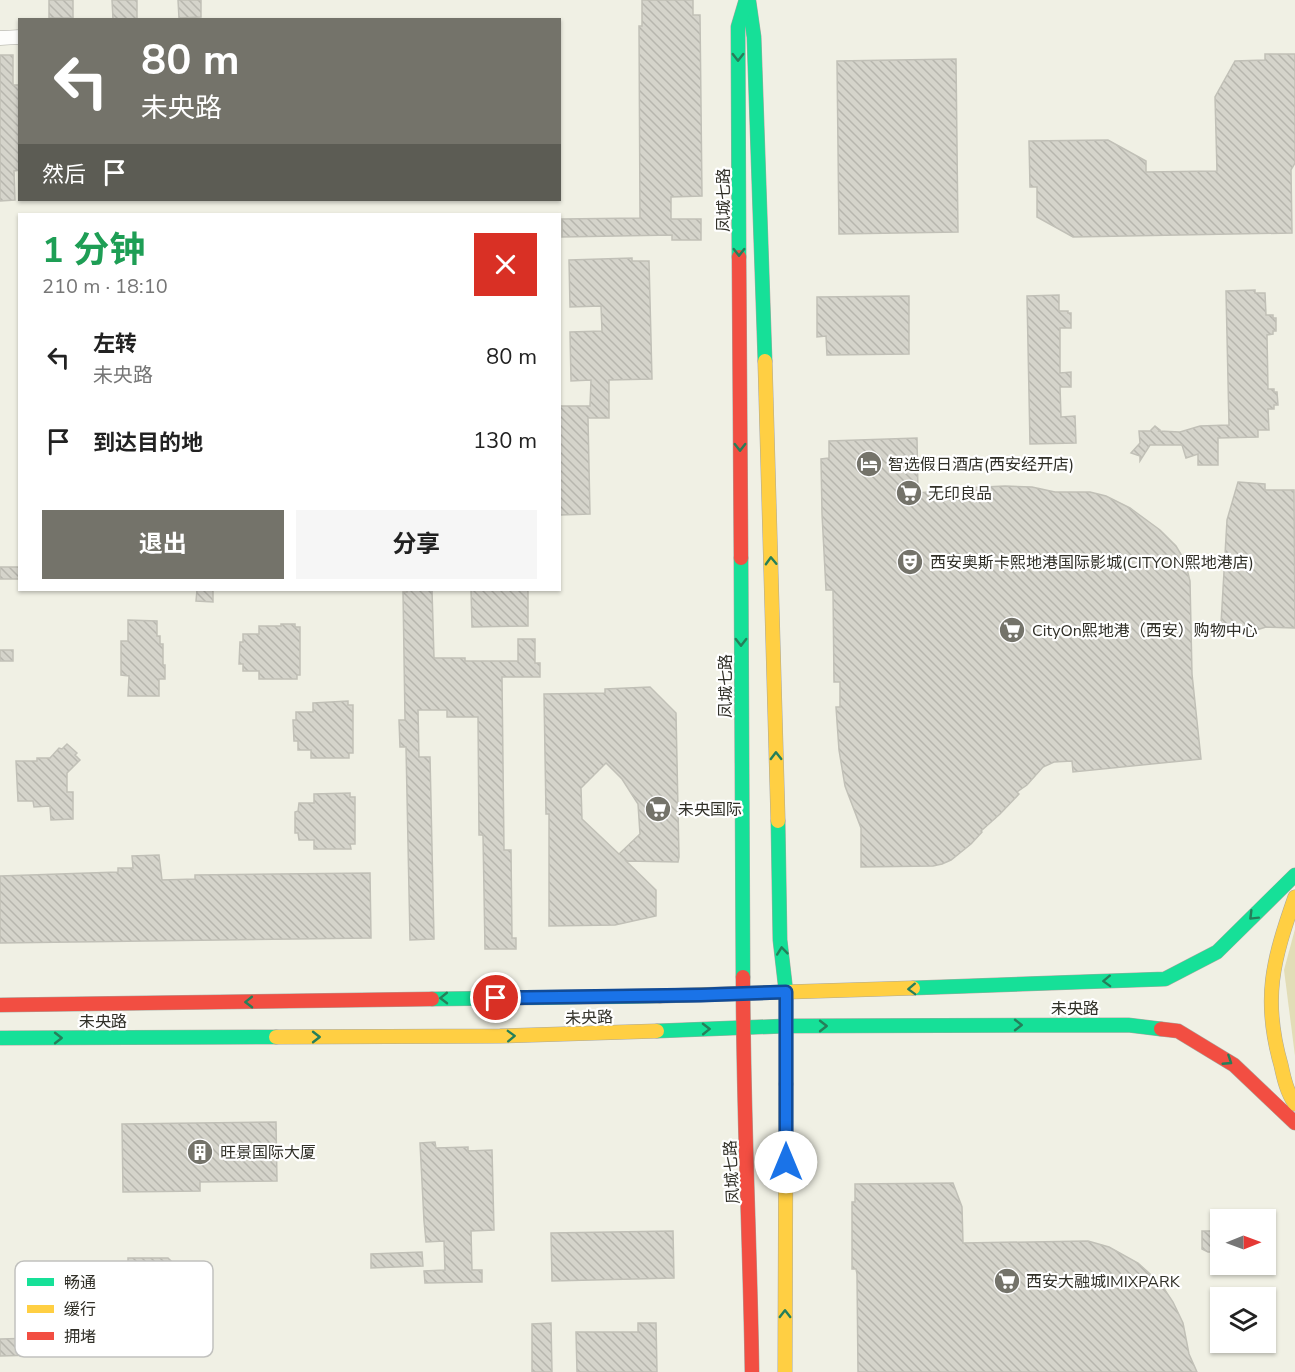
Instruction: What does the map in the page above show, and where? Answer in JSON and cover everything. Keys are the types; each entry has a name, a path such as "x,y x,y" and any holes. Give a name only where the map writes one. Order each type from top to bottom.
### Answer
{"main road":[{"name":"凤城七路","path":"747,0 754,37 774,650 780,940 786,992 785,1372"},
{"name":"凤城七路","path":"747,0 738,27 743,1070 750,1234 752,1372"},
{"name":"未央路","path":"0,1005 701,995 1165,979 1217,952 1295,875"},
{"path":"1295,897 1278,945 1270,990 1274,1041 1289,1095 1295,1104"},
{"name":"未央路","path":"0,1038 500,1036 786,1026 1116,1025 1178,1030 1234,1065 1295,1123"}],"street":[{"path":"0,38 18,37"}],"shaded area":[{"path":"1295,929 1295,1056 1284,970"}],"building":[{"path":"49,0 73,0 73,18 49,18"},
{"path":"112,0 137,0 137,18 113,18"},
{"path":"178,0 201,0 201,17 179,18"},
{"path":"642,0 693,0 693,15 700,15 702,196 671,197 671,219 701,219 701,240 672,240 672,235 562,237 562,219 640,218 639,26 642,26"},
{"path":"1265,54 1295,54 1295,163 1291,170 1292,233 1073,237 1037,217 1037,187 1030,187 1029,141 1108,140 1146,161 1146,172 1217,171 1215,97 1235,61 1265,60"},
{"path":"0,55 13,55 13,85 18,85 18,170 14,171 15,200 0,201"},
{"path":"956,59 958,232 839,234 837,61"},
{"path":"632,258 632,261 649,261 652,379 609,380 609,418 588,418 590,514 561,515 561,406 590,406 591,380 571,381 570,332 602,331 601,306 570,307 569,260"},
{"path":"1255,290 1255,293 1265,293 1266,315 1273,315 1273,318 1276,318 1276,331 1267,335 1268,389 1274,389 1274,392 1277,392 1278,405 1274,405 1274,409 1268,409 1269,430 1258,430 1258,437 1218,438 1218,465 1198,465 1198,454 1186,458 1182,445 1150,445 1140,461 1140,456 1131,453 1140,443 1139,431 1150,431 1155,426 1159,431 1180,432 1200,426 1229,425 1226,291"},
{"path":"1059,295 1059,311 1071,313 1071,328 1060,328 1060,373 1071,372 1071,387 1060,387 1061,417 1075,416 1076,443 1030,444 1027,296"},
{"path":"909,296 909,354 827,355 826,336 817,337 817,297"},
{"name":"CityOn熙地港（西安）购物中心","path":"917,438 918,493 1005,486 1032,487 1055,492 1090,492 1106,496 1130,508 1160,530 1176,546 1185,561 1190,581 1192,674 1201,759 1073,772 1072,761 1054,762 1043,767 1027,785 1017,792 1019,794 971,844 951,860 933,866 861,867 861,828 845,786 839,750 836,707 840,707 840,682 834,682 833,590 826,590 821,459 829,458 829,441"},
{"path":"1238,482 1265,484 1265,490 1294,490 1295,628 1266,627 1247,633 1240,632 1238,624 1221,624 1227,520"},
{"path":"0,567 18,567 18,579 0,579"},
{"path":"197,591 213,591 213,602 196,601"},
{"path":"432,591 434,658 465,658 465,661 518,661 518,639 535,639 535,663 540,663 540,677 502,677 504,850 511,850 512,938 516,938 516,949 485,949 483,835 479,835 478,717 447,717 447,710 418,710 419,757 430,757 434,939 410,940 406,747 400,747 399,720 405,720 403,592"},
{"path":"471,591 528,591 528,626 472,627"},
{"path":"128,620 157,621 157,636 160,636 160,644 163,644 163,665 165,665 165,679 159,679 159,696 128,696 129,676 121,675 121,641 128,641"},
{"path":"281,624 295,624 295,627 300,627 300,675 297,675 297,679 259,679 259,671 243,671 243,664 239,664 240,642 243,642 243,634 259,634 259,626 281,626"},
{"path":"0,650 13,650 13,661 0,661"},
{"name":"未央国际","path":"650,687 676,713 678,862 626,861 656,890 656,916 615,925 549,926 549,814 546,814 544,694 605,693 605,689","holes":["606,763 622,779 638,804 640,834 619,854 582,819 581,788"]},
{"path":"348,701 348,705 353,705 353,753 349,753 349,758 311,758 311,750 298,750 298,741 294,741 293,720 296,720 296,712 313,712 313,703"},
{"path":"67,744 77,753 75,755 80,760 67,773 67,792 73,792 73,819 51,820 50,806 34,807 33,801 18,801 16,761 37,761 37,758 50,758 59,748 62,749"},
{"path":"350,793 350,797 355,797 355,844 350,844 351,849 314,849 314,840 299,840 298,833 295,833 295,812 298,811 299,803 314,803 314,794"},
{"path":"159,855 162,880 195,879 195,875 370,873 371,938 0,943 0,876 118,872 118,868 133,868 132,856"},
{"name":"旺景国际大厦","path":"276,1122 277,1181 200,1182 200,1191 123,1192 122,1124"},
{"path":"435,1142 436,1148 468,1147 468,1151 492,1150 494,1230 471,1231 472,1270 482,1270 482,1282 425,1283 424,1271 445,1270 444,1241 426,1242 424,1221 420,1143"},
{"name":"西安大融城IMIXPARK","path":"953,1183 962,1207 963,1243 1088,1241 1109,1247 1138,1263 1161,1284 1173,1302 1183,1323 1189,1354 1197,1372 858,1372 857,1274 856,1269 852,1269 852,1202 855,1202 855,1184"},
{"path":"673,1231 674,1278 552,1281 551,1233"},
{"path":"1202,1231 1210,1231 1210,1252 1202,1249"},
{"path":"422,1252 423,1266 371,1268 371,1254"},
{"path":"128,1258 168,1258 171,1261 128,1261"},
{"path":"551,1323 552,1372 532,1372 532,1324"},
{"path":"638,1323 656,1323 657,1372 577,1372 576,1332 638,1332"},
{"path":"0,1339 15,1339 15,1356 0,1356"}],"traffic: fast":[{"path":"739,257 738,27 746,0"},
{"path":"749,2 754,37 765,361"},
{"path":"741,558 743,977"},
{"path":"778,821 780,940 786,992 786,1084"},
{"path":"913,988 1165,979 1217,952 1295,875"},
{"path":"432,999 660,996"},
{"path":"657,1031 786,1026 1128,1025 1161,1029"},
{"path":"0,1038 276,1037"}],"traffic: slow":[{"path":"765,361 778,821"},
{"path":"1295,897 1276,960 1271,999 1275,1041 1286,1085 1295,1104"},
{"path":"660,996 913,988"},
{"path":"276,1037 500,1036 657,1031"},
{"path":"785,1372 786,1084"}],"traffic: jam":[{"path":"739,257 741,558"},
{"path":"743,977 752,1372"},
{"path":"0,1005 432,999"},
{"path":"1161,1029 1178,1031 1234,1065 1295,1123"}],"place":[{"name":"智选假日酒店(西安经开店)","path":"869,464"},
{"name":"无印良品","path":"909,493"},
{"name":"西安奥斯卡熙地港国际影城(CITYON熙地港店)","path":"910,562"},
{"name":"CityOn熙地港（西安）购物中心","path":"1012,630"},
{"name":"未央国际","path":"658,809"},
{"name":"旺景国际大厦","path":"200,1152"},
{"name":"西安大融城IMIXPARK","path":"1007,1281"}],"route":[{"path":"496,998 786,992 786,1162"}]}
